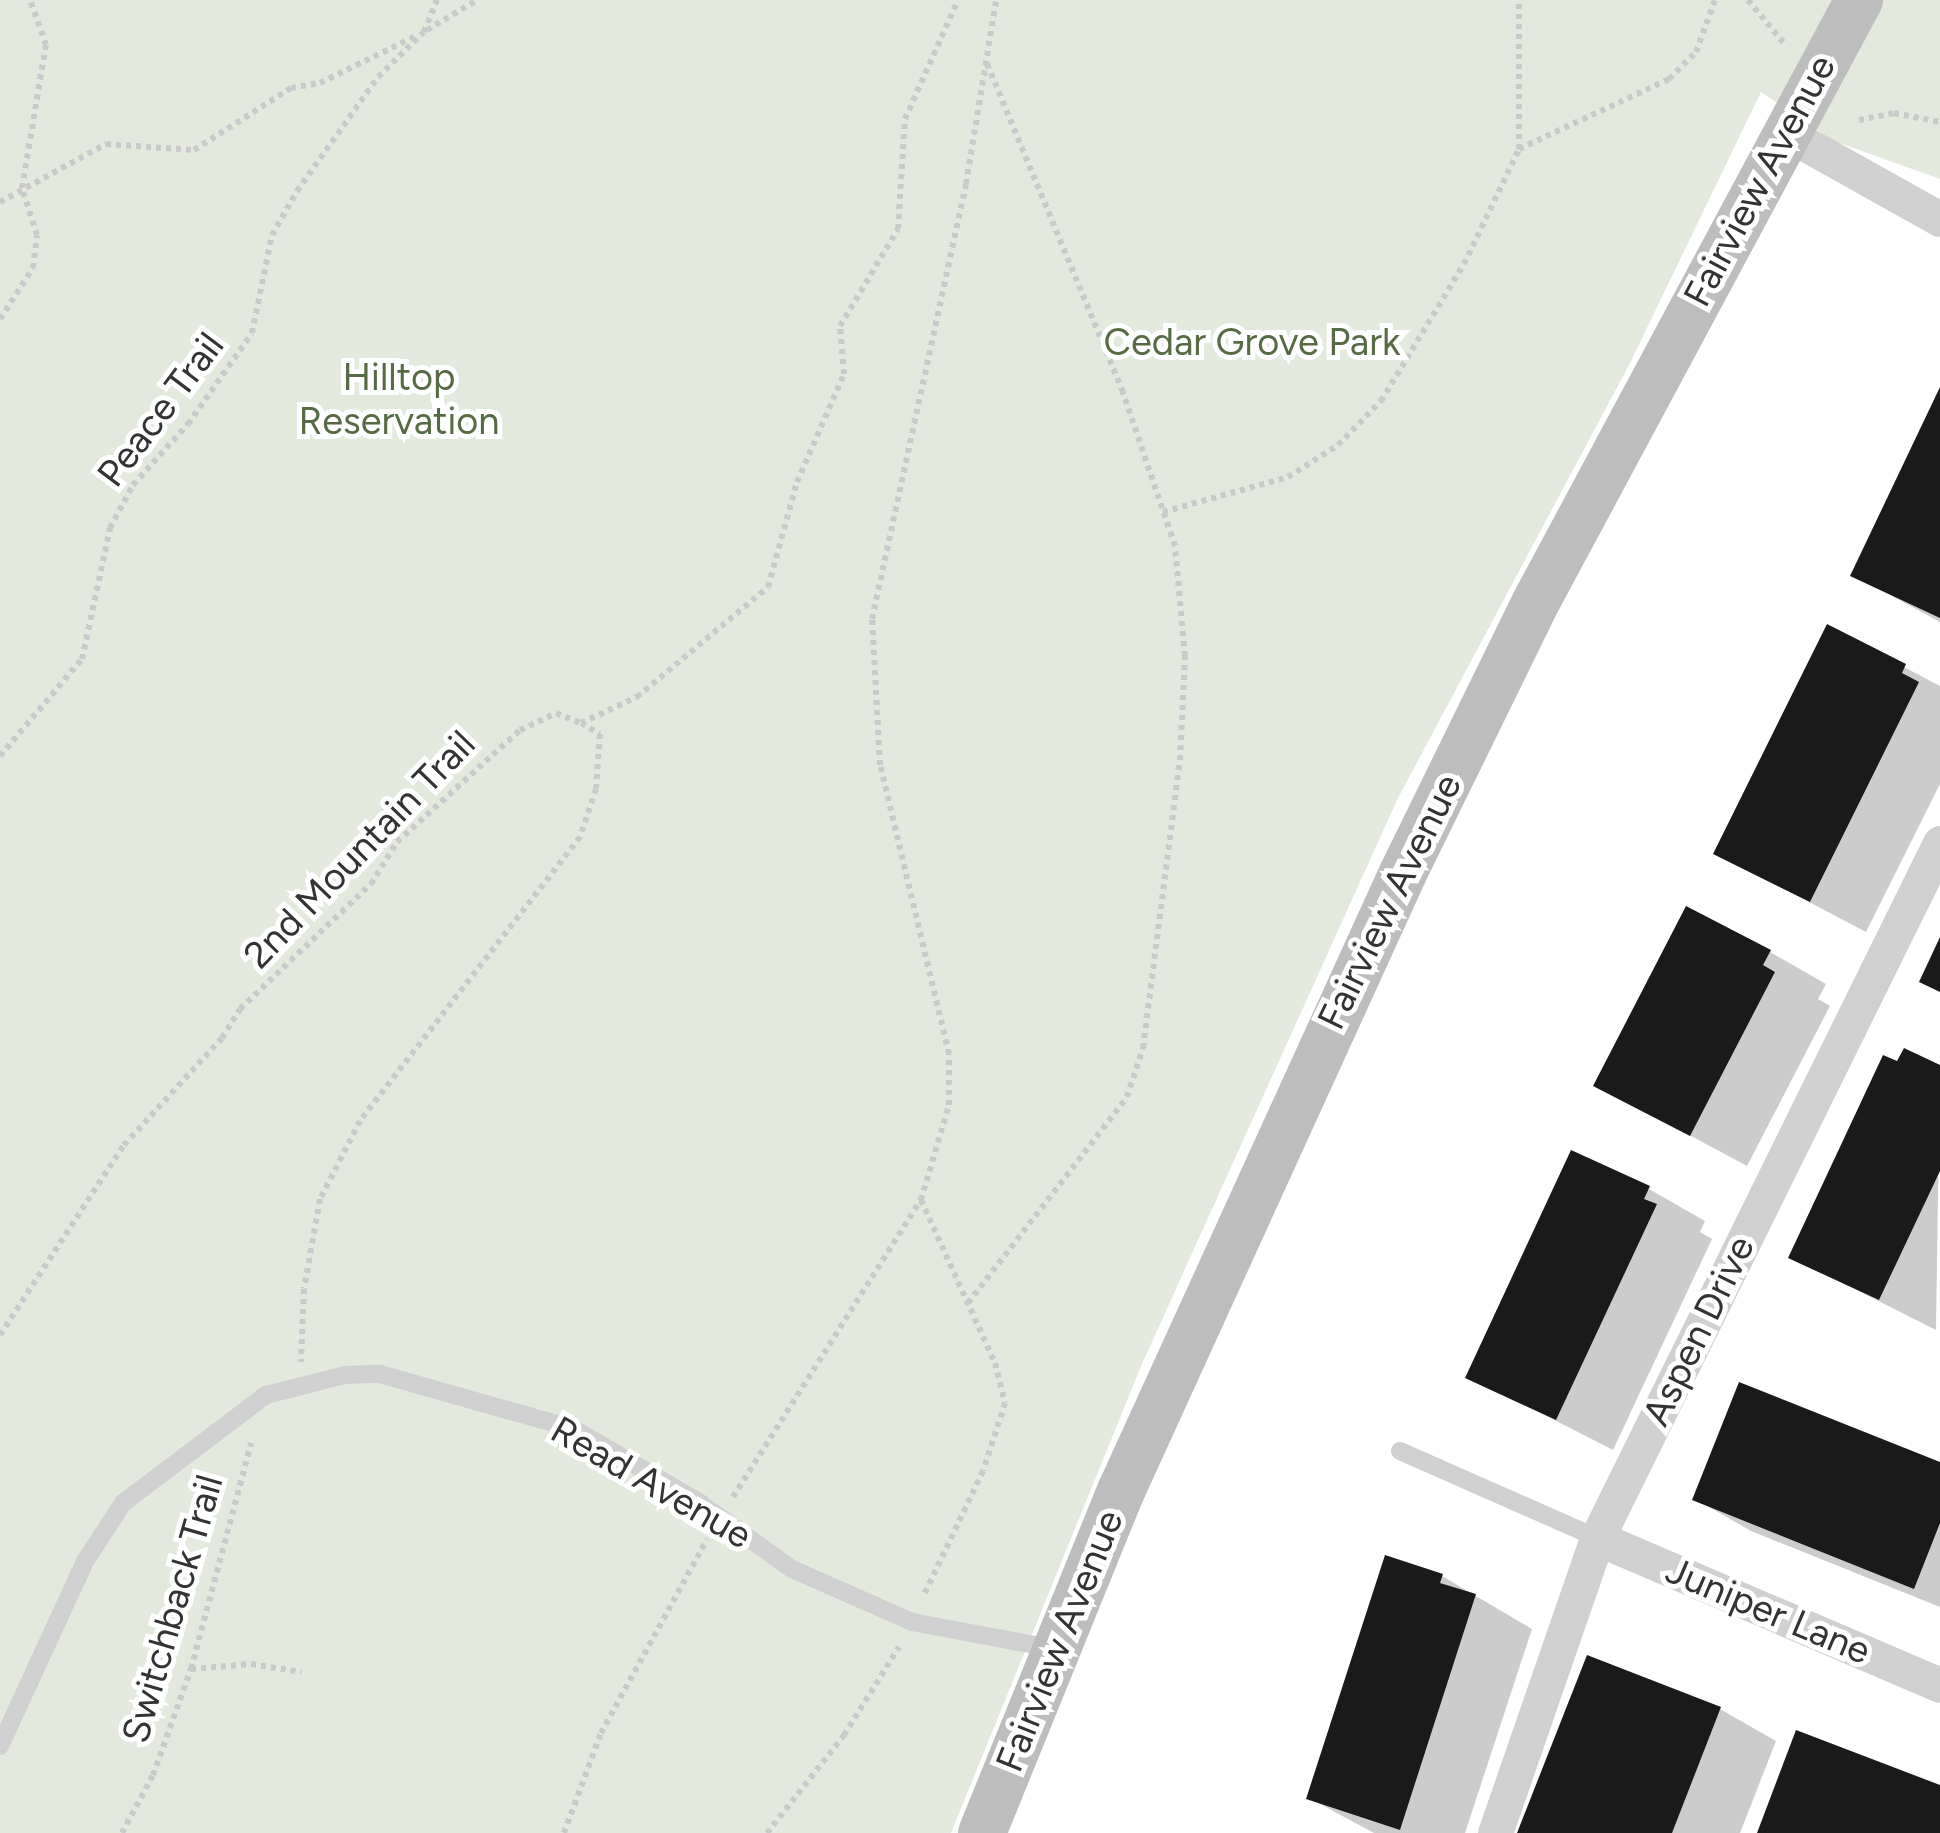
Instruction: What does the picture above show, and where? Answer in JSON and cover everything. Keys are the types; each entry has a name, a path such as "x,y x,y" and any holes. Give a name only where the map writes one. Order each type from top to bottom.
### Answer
{"main road":[{"name":"Fairview Avenue","path":"982,1833 1056,1650 1282,1132 1411,856 1538,598 1859,0"}],"street":[{"path":"1786,133 1940,220"},
{"name":"Aspen Drive","path":"1495,1833 1597,1538 1940,844"},
{"name":"Juniper Lane","path":"1597,1538 1940,1684"}],"lane":[{"name":"Read Avenue","path":"0,1746 84,1563 123,1502 187,1448 266,1395 304,1383 380,1374 542,1418 700,1502 792,1569 912,1622 1056,1650"},
{"path":"1400,1450 1597,1538"}],"path":[{"path":"0,319 32,268 38,235 22,188 46,45 30,0"},
{"name":"Peace Trail","path":"0,756 82,659 110,528 133,485 188,424 252,334 272,235 298,191 378,78 424,32 438,0"},
{"path":"0,202 106,144 194,150 291,88 320,83 424,32 477,0"},
{"path":"582,723 638,697 768,587 797,482 844,374 840,326 898,230 905,118 958,0"},
{"path":"732,1498 921,1200 947,1118 948,1054 880,765 872,619 962,203 996,0"},
{"path":"1163,512 1288,477 1360,424 1464,264 1519,149 1519,0"},
{"path":"1519,149 1669,79 1696,52 1716,0"},
{"path":"1748,0 1783,42"},
{"path":"968,1303 1127,1097 1143,1048 1165,880 1185,656 1175,546 1124,392 986,62"},
{"path":"1859,120 1894,114 1940,122"},
{"name":"2nd Mountain Trail","path":"0,1335 124,1145 222,1038 240,1009 272,982 320,925 370,884 397,842 520,730 556,713 582,723"},
{"path":"304,1383 298,1344 320,1198 360,1121 580,837 596,790 600,734 582,723"},
{"path":"921,1200 968,1303 1005,1402 983,1471 923,1598"},
{"name":"Switchback Trail","path":"122,1833 153,1775 191,1669 226,1519 266,1395"},
{"path":"564,1833 601,1733 707,1539"},
{"path":"767,1833 844,1735 902,1642"},
{"path":"191,1669 251,1664 301,1672"}],"green space":[{"path":"0,0 1940,0 1940,179 1834,141 1761,92 1630,363 1398,798 1142,1364 951,1833 0,1833"}],"building":[{"path":"1940,387 1940,618 1850,576"},
{"path":"1827,624 1906,664 1902,673 1919,682 1810,902 1713,854"},
{"path":"1686,906 1771,950 1763,965 1775,972 1690,1136 1593,1086"},
{"path":"1940,937 1940,992 1919,982"},
{"path":"1904,1048 1940,1065 1940,1171 1879,1300 1788,1258 1883,1055 1897,1061"},
{"path":"1571,1150 1650,1186 1644,1199 1657,1204 1556,1420 1465,1378"},
{"path":"1739,1382 1940,1462 1940,1523 1914,1589 1692,1500"},
{"path":"1385,1555 1443,1574 1440,1583 1476,1594 1400,1830 1306,1799"},
{"path":"1587,1655 1721,1707 1672,1833 1517,1833"},
{"path":"1796,1730 1940,1785 1940,1833 1757,1833"}],"park label":[{"name":"Cedar Grove Park","path":"1252,343"},
{"name":"Hilltop Reservation","path":"399,400"}]}
